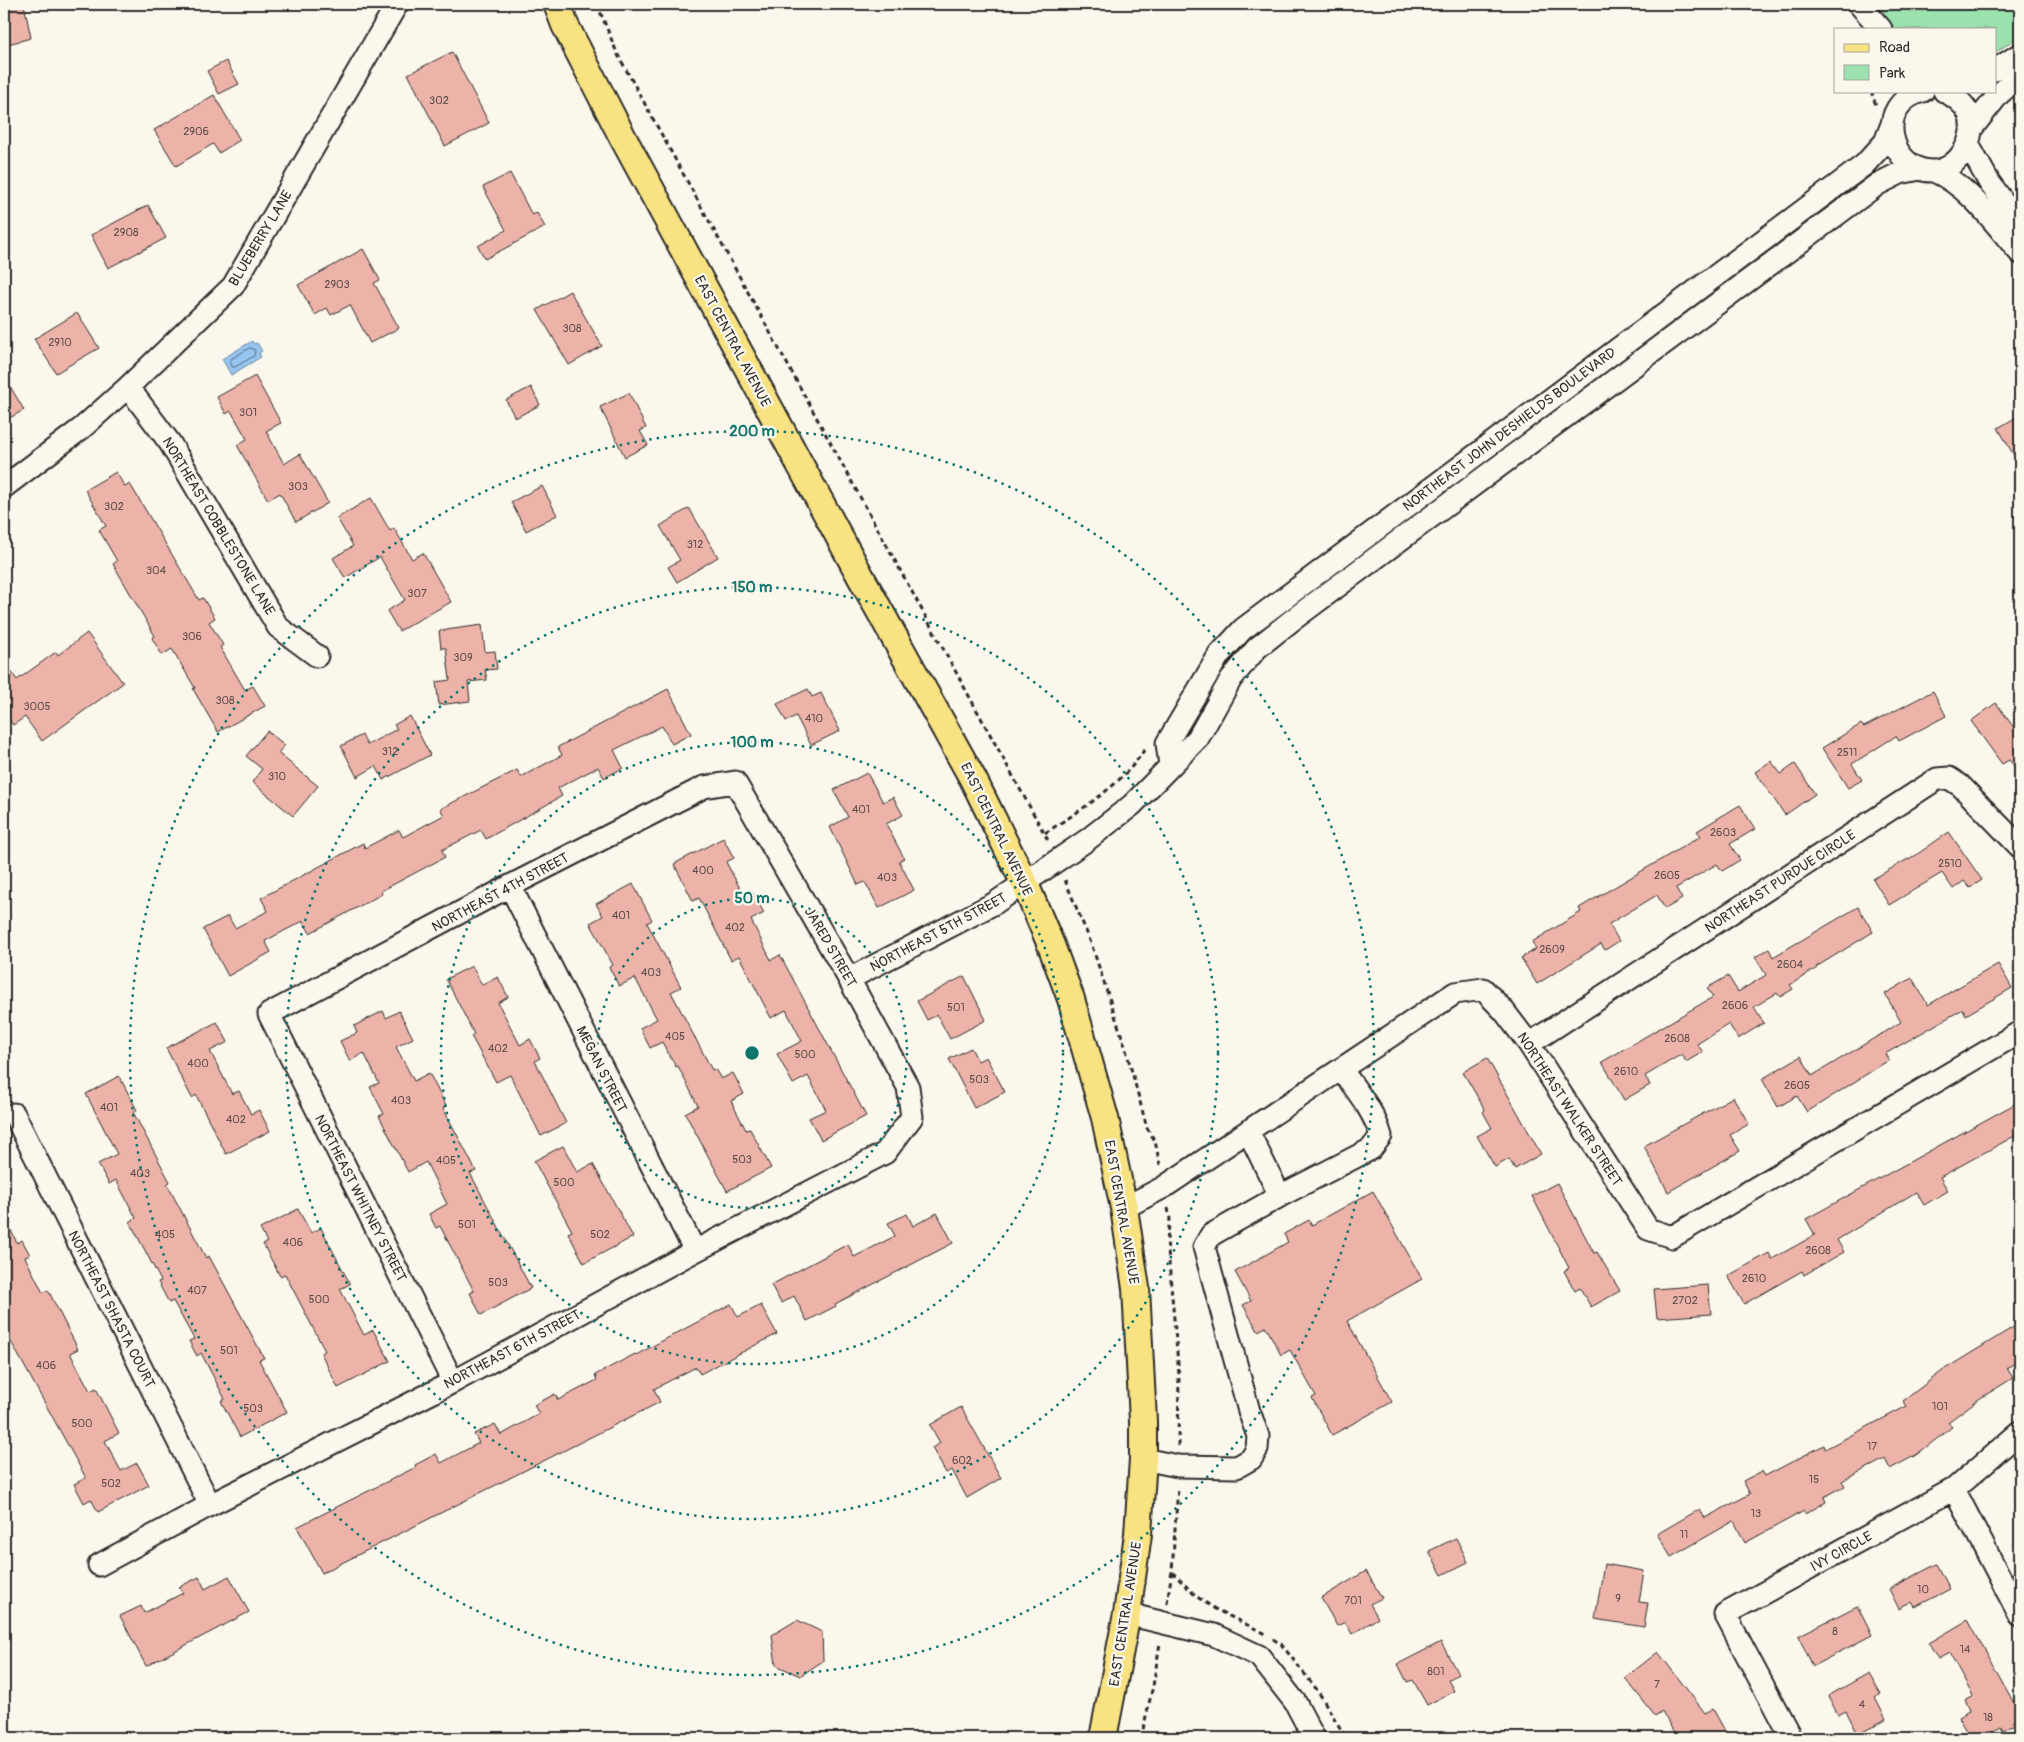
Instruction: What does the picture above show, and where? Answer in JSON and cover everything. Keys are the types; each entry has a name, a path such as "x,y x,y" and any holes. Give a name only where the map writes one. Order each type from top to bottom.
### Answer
{"main road":[{"name":"EAST CENTRAL AVENUE","path":"557,4 565,25 622,136 857,571 973,778 1026,884 1071,999 1105,1118 1124,1208 1136,1288 1144,1421 1138,1534 1127,1614 1103,1738"}],"street":[{"name":"BLUEBERRY LANE","path":"4,487 82,428 128,387 233,286 397,4"},
{"path":"1857,4 1861,28"},
{"path":"1857,4 1879,28"},
{"path":"1996,69 2020,54"},
{"path":"1970,136 1999,94 2020,76"},
{"path":"1888,92 1893,118 1894,142 1902,155 1907,161 1950,178 1970,197 2020,253"},
{"name":"NORTHEAST JOHN DESHIELDS BOULEVARD","path":"1170,766 1167,743 1219,655 1243,628 1864,165 1885,142 1893,118 1908,96 1920,92"},
{"path":"1946,92 1961,103 1969,114 1970,136 1988,182 2020,225"},
{"name":"NORTHEAST JOHN DESHIELDS BOULEVARD","path":"1026,884 1132,805 1198,738 1231,679 1257,648 1284,626 1878,184 1900,173 1949,166 1958,159 1970,136"},
{"name":"NORTHEAST COBBLESTONE LANE","path":"128,387 170,443 278,627 317,656"},
{"name":"NORTHEAST PURDUE CIRCLE","path":"1530,1044 1937,779 1949,778 1962,786 2020,847"},
{"name":"NORTHEAST 4TH STREET","path":"269,1014 510,886 704,787 735,782"},
{"name":"JARED STREET","path":"735,782 849,979 908,1087 912,1118"},
{"name":"NORTHEAST 5TH STREET","path":"849,979 986,908 1026,884"},
{"name":"MEGAN STREET","path":"510,886 695,1251"},
{"name":"NORTHEAST WALKER STREET","path":"1124,1208 1164,1187 1455,993 1482,989 1504,1011 1530,1044 1648,1229 1672,1237 2020,1032"},
{"name":"NORTHEAST WHITNEY STREET","path":"269,1014 452,1382"},
{"path":"1143,1459 1178,1466 1237,1467 1251,1460 1257,1449 1258,1436 1249,1411 1204,1247 1211,1235 1280,1196 1371,1149 1381,1136 1378,1125 1341,1069"},
{"name":"NORTHEAST SHASTA COURT","path":"14,1114 210,1505"},
{"name":"NORTHEAST 6TH STREET","path":"99,1565 210,1505 452,1382 695,1251 885,1153 912,1118"},
{"path":"1248,1131 1280,1196"},
{"path":"2020,1432 1954,1489 2020,1616"},
{"name":"IVY CIRCLE","path":"1791,1738 1725,1614 1954,1489"},
{"path":"1127,1614 1214,1635 1259,1656 1295,1702 1314,1738"}],"green space":[{"path":"1880,4 2020,4 2020,35 1996,52 1996,28 1892,28"}],"water":[{"path":"252,341 254,344 257,343 262,351 259,353 261,357 231,375 222,359"}],"building":[{"path":"4,4 24,4 31,38 4,45"},
{"path":"452,52 489,123 445,146 408,74"},
{"path":"226,61 239,84 219,94 207,71"},
{"path":"214,95 240,140 219,153 213,144 176,166 154,130"},
{"path":"510,173 532,215 537,213 545,227 485,259 478,246 506,230 483,187"},
{"path":"148,205 166,238 108,268 91,235"},
{"path":"363,249 380,280 374,283 399,328 370,343 350,305 331,315 327,308 315,315 298,285"},
{"path":"570,291 602,346 569,365 537,310"},
{"path":"77,313 99,348 56,373 34,339"},
{"path":"4,376 24,410 4,421"},
{"path":"255,376 281,423 266,431 284,464 300,454 328,503 296,522 280,493 268,500 237,445 247,439 231,411 226,414 217,397"},
{"path":"531,387 540,405 515,418 506,400"},
{"path":"629,393 646,428 640,431 648,445 625,457 600,407"},
{"path":"2020,415 2020,466 1998,428"},
{"path":"116,472 125,487 130,484 199,600 203,598 215,618 209,622 223,645 220,647 245,690 253,686 265,706 218,732 172,649 162,655 152,638 155,636 113,564 117,561 99,530 106,526 85,490"},
{"path":"542,486 557,515 526,531 511,502"},
{"path":"371,498 390,531 394,528 412,559 423,553 451,602 399,631 387,611 405,600 380,557 345,578 333,558 353,546 337,518"},
{"path":"689,508 718,557 677,582 668,567 680,560 660,526"},
{"path":"482,625 485,652 495,651 497,669 485,670 487,680 468,682 470,701 439,705 436,682 450,680 446,648 441,648 439,631"},
{"path":"87,633 123,683 42,741 25,717 13,725 4,712 4,661 17,680 56,652 58,655"},
{"path":"668,689 691,734 672,744 662,726 614,750 623,768 604,778 598,767 558,788 562,796 486,839 481,830 442,850 445,857 381,891 382,894 310,933 303,921 265,941 271,952 228,976 203,929 228,916 235,928 268,911 261,898 363,843 365,848 399,830 403,837 444,815 440,809 517,770 521,777 562,755 558,747"},
{"path":"808,689 812,697 821,693 840,731 811,745 796,716 786,721 777,704"},
{"path":"1933,691 1946,716 1899,741 1896,736 1852,764 1862,780 1848,788 1822,748 1861,724 1864,727"},
{"path":"1996,703 2020,736 2020,773 2009,760 2002,764 1971,721"},
{"path":"410,716 430,755 383,780 376,766 357,777 341,746 362,735 367,745 397,729 394,725"},
{"path":"267,731 285,745 278,753 318,786 293,816 252,782 262,769 246,756"},
{"path":"1771,761 1781,774 1795,764 1815,794 1785,815 1755,772"},
{"path":"867,773 883,802 893,797 903,815 886,824 904,858 899,861 914,890 879,908 865,882 858,885 830,827 848,817 834,790"},
{"path":"1740,805 1755,829 1730,844 1740,860 1722,871 1717,864 1676,888 1682,899 1665,909 1657,895 1609,924 1619,941 1605,950 1601,944 1537,984 1521,958 1536,949 1532,942 1581,912 1579,908 1701,836 1697,831"},
{"path":"1949,832 1982,880 1970,888 1964,881 1953,889 1942,873 1889,905 1873,879 1909,860"},
{"path":"723,838 734,858 726,862 744,896 752,892 764,913 751,920 771,960 780,955 866,1116 821,1140 809,1118 826,1110 808,1076 793,1084 777,1054 802,1041 786,1010 771,1018 739,956 731,960 699,898 693,901 674,864"},
{"path":"633,884 652,920 647,923 681,987 671,992 712,1070 715,1069 721,1079 733,1073 744,1094 731,1101 746,1130 750,1129 771,1168 727,1191 685,1113 698,1106 678,1066 676,1067 662,1042 650,1048 640,1028 657,1019 635,978 619,986 609,967 613,965 590,923 603,916 596,904"},
{"path":"1858,907 1873,932 1790,985 1793,989 1780,997 1777,993 1754,1007 1764,1023 1738,1039 1729,1024 1697,1044 1703,1052 1686,1062 1682,1054 1645,1076 1650,1085 1624,1100 1602,1062 1713,997 1707,988 1728,976 1738,992 1766,975 1755,957 1769,949 1773,957"},
{"path":"1998,964 2012,988 1966,1015 1963,1009 1885,1054 1889,1060 1807,1112 1797,1096 1778,1107 1762,1079 1801,1056 1812,1076 1901,1022 1885,994 1912,978 1928,1005"},
{"path":"472,966 482,985 498,977 508,997 498,1003 520,1045 530,1039 540,1058 535,1061 566,1123 541,1136 510,1075 496,1082 471,1036 474,1034 446,979"},
{"path":"964,976 986,1020 950,1039 937,1015 927,1020 917,1001"},
{"path":"383,1011 386,1018 399,1011 413,1038 396,1047 414,1081 429,1073 446,1106 443,1108 476,1171 470,1173 531,1288 481,1315 470,1293 474,1291 440,1226 436,1228 429,1214 447,1204 426,1162 408,1172 379,1116 384,1114 370,1087 379,1083 364,1053 350,1061 340,1041 357,1033 354,1026"},
{"path":"217,1022 228,1042 210,1051 232,1094 239,1091 251,1114 259,1110 270,1131 226,1154 196,1095 192,1098 166,1048"},
{"path":"971,1048 978,1061 986,1057 1005,1092 974,1108 949,1059"},
{"path":"1487,1058 1541,1154 1515,1169 1509,1159 1495,1167 1477,1136 1492,1128 1483,1112 1485,1110 1463,1072"},
{"path":"119,1076 137,1110 133,1112 170,1182 167,1184 206,1258 209,1256 264,1358 259,1360 287,1412 240,1437 221,1401 225,1399 201,1353 197,1356 189,1341 194,1339 173,1301 169,1303 158,1282 161,1281 130,1222 136,1218 116,1180 109,1184 98,1164 117,1154 86,1094"},
{"path":"1733,1097 1749,1124 1730,1135 1740,1151 1668,1192 1644,1146"},
{"path":"2020,1101 2020,1133 1940,1177 1948,1191 1924,1205 1916,1192 1837,1240 1844,1252 1804,1275 1802,1271 1744,1304 1728,1276 1769,1253 1772,1259 1815,1235 1806,1219"},
{"path":"563,1146 577,1172 593,1164 633,1237 584,1263 568,1233 572,1231 534,1161"},
{"path":"1557,1183 1594,1253 1597,1252 1620,1291 1591,1307 1580,1288 1575,1291 1564,1271 1569,1268 1532,1196"},
{"path":"1373,1191 1422,1279 1347,1321 1392,1402 1332,1435 1312,1398 1316,1396 1290,1350 1281,1355 1266,1327 1258,1331 1243,1305 1251,1301 1235,1272 1288,1242 1284,1234 1309,1220 1312,1225"},
{"path":"298,1209 311,1233 321,1228 350,1284 340,1289 364,1335 373,1330 390,1361 338,1388 321,1353 325,1351 285,1274 280,1276 263,1244 267,1242 260,1229"},
{"path":"937,1213 953,1243 835,1304 836,1306 807,1321 794,1296 781,1303 771,1285 848,1244 854,1257 895,1236 888,1223 907,1214 913,1226"},
{"path":"4,1216 17,1243 22,1240 30,1255 25,1257 43,1293 48,1290 78,1349 70,1353 90,1391 96,1388 119,1433 105,1441 121,1471 137,1463 149,1485 98,1512 91,1499 84,1503 74,1484 86,1478 4,1329"},
{"path":"1708,1285 1711,1314 1657,1318 1654,1289"},
{"path":"731,1304 738,1317 761,1305 777,1334 700,1374 696,1367 654,1389 660,1402 322,1573 297,1527 416,1467 415,1465 436,1454 441,1463 479,1443 474,1434 495,1424 501,1435 539,1414 534,1405 555,1394 558,1400 597,1380 595,1375"},
{"path":"2020,1323 2020,1360 2007,1368 2013,1378 1979,1399 1948,1422 1952,1427 1916,1455 1890,1469 1885,1459 1842,1481 1845,1486 1824,1497 1826,1502 1805,1514 1804,1511 1745,1543 1734,1521 1671,1557 1657,1534 1700,1509 1705,1518 1750,1494 1743,1481 1762,1471 1765,1476 1824,1445 1825,1449 1907,1406 1903,1401 1945,1369"},
{"path":"961,1407 1001,1478 967,1498 952,1470 946,1473 932,1448 940,1443 930,1425"},
{"path":"1456,1538 1468,1562 1442,1575 1429,1551"},
{"path":"1604,1564 1644,1571 1639,1602 1648,1603 1644,1627 1595,1619"},
{"path":"1937,1564 1950,1589 1915,1607 1912,1602 1899,1609 1889,1589"},
{"path":"1366,1571 1382,1598 1370,1604 1378,1618 1352,1634 1345,1622 1337,1626 1321,1598"},
{"path":"229,1576 249,1612 146,1666 120,1616 141,1606 144,1613 183,1593 179,1587 199,1577 205,1589"},
{"path":"1857,1606 1872,1635 1813,1666 1798,1636"},
{"path":"797,1620 822,1632 823,1661 800,1676 776,1665 772,1635"},
{"path":"1968,1620 2020,1714 2020,1722 2003,1731 2001,1727 1981,1738 1970,1738 1958,1717 1969,1711 1964,1701 1973,1696 1949,1653 1938,1659 1929,1643"},
{"path":"1441,1642 1458,1674 1448,1680 1454,1691 1427,1705 1413,1680 1407,1682 1398,1664"},
{"path":"1658,1652 1705,1713 1713,1709 1729,1738 1677,1738 1662,1711 1655,1716 1625,1678"},
{"path":"1869,1673 1881,1694 1875,1698 1886,1719 1858,1734 1846,1711 1838,1715 1828,1696"}]}
